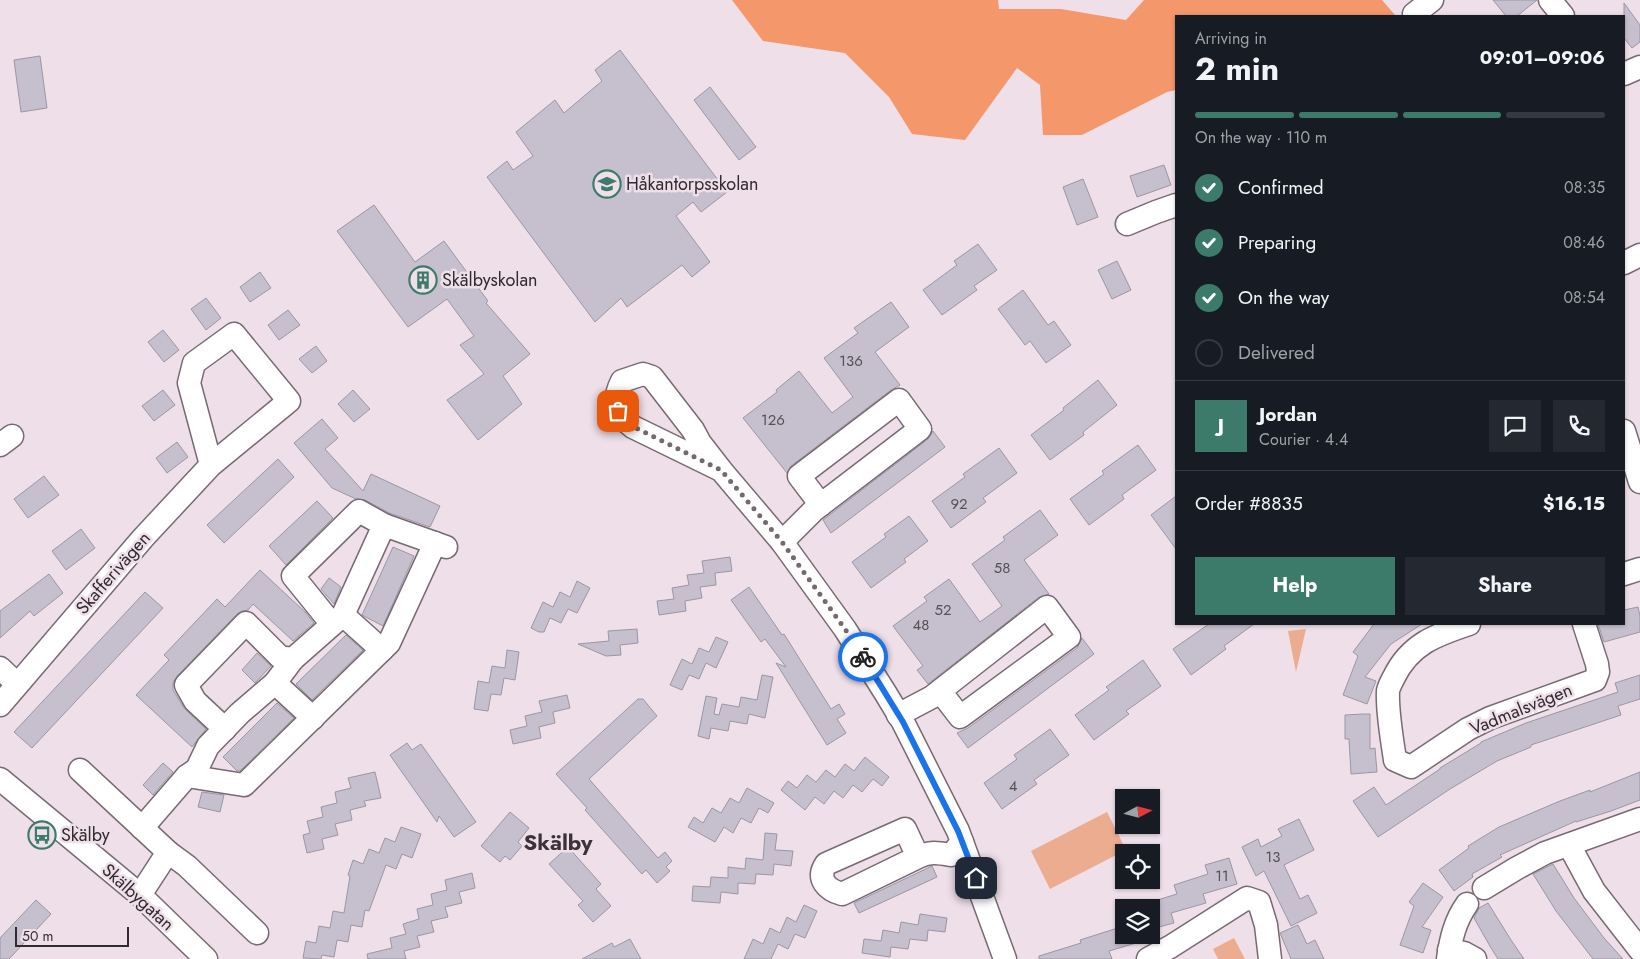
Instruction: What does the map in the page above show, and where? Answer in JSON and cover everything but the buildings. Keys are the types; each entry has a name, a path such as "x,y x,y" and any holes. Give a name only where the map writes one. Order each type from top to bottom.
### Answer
{"street":[{"path":"1411,10 1432,0"},
{"path":"1550,0 1562,15"},
{"path":"1625,74 1640,67"},
{"path":"1127,224 1175,205"},
{"path":"1625,262 1640,255"},
{"name":"Skafferivägen","path":"0,705 143,538 211,465 289,402 234,334 194,363 189,383 211,465"},
{"path":"721,470 634,427 623,419 618,411 616,400 622,381 643,374 652,377 721,470 782,542 845,629 898,715 958,831 1005,959"},
{"path":"782,542 821,505 920,429 899,400 799,476 821,505"},
{"path":"1625,434 1640,482"},
{"path":"188,776 244,784 382,650 389,642 441,545 384,524 359,511 293,576 337,619 382,650"},
{"path":"142,828 188,776 197,769 208,746 240,713 275,683 293,659 337,619 384,524"},
{"path":"1625,574 1640,569"},
{"path":"898,715 940,691 1047,608 1068,637 960,717 940,691"},
{"path":"225,729 195,700 186,684 246,623 280,657 293,659"},
{"name":"Vadmalsvägen","path":"1466,625 1447,631 1420,645 1401,663 1388,689 1395,760 1411,767 1468,729 1490,718 1595,680 1598,672 1584,625"},
{"path":"0,668 18,684"},
{"path":"275,683 312,718"},
{"path":"80,770 168,852 187,866 257,933"},
{"name":"Skälbygatan","path":"0,779 140,895 206,959"},
{"path":"1484,888 1545,853 1640,820"},
{"path":"918,857 932,852 952,855 962,842"},
{"path":"1569,845 1594,891 1640,950"},
{"path":"140,895 168,852"},
{"path":"1148,959 1247,898 1259,902 1266,925 1270,959"},
{"path":"1467,904 1454,926 1448,955 1464,953 1475,959"}],"shaded area":[{"path":"732,0 998,0 999,9 1061,9 1126,20 1144,0 1382,0 1395,15 1175,15 1175,90 1167,92 1082,135 1043,135 1040,85 1017,68 965,140 912,134 889,97 845,53 763,41"},
{"path":"1306,629 1296,672 1288,631"},
{"path":"1107,812 1115,828 1115,834 1118,834 1123,844 1115,844 1115,856 1050,889 1031,851"},
{"path":"1234,938 1245,959 1218,959 1213,949"}],"way so far":[{"path":"618,411 623,419 634,427 721,470 782,542 863,657"}],"place":[{"name":"Håkantorpsskolan","path":"607,184"},
{"name":"Skälbyskolan","path":"423,280"},
{"name":"Skälby","path":"42,835"}],"district":[{"name":"Skälby","path":"558,842"}],"route":[{"path":"863,657 903,722 958,831 976,878"}]}
